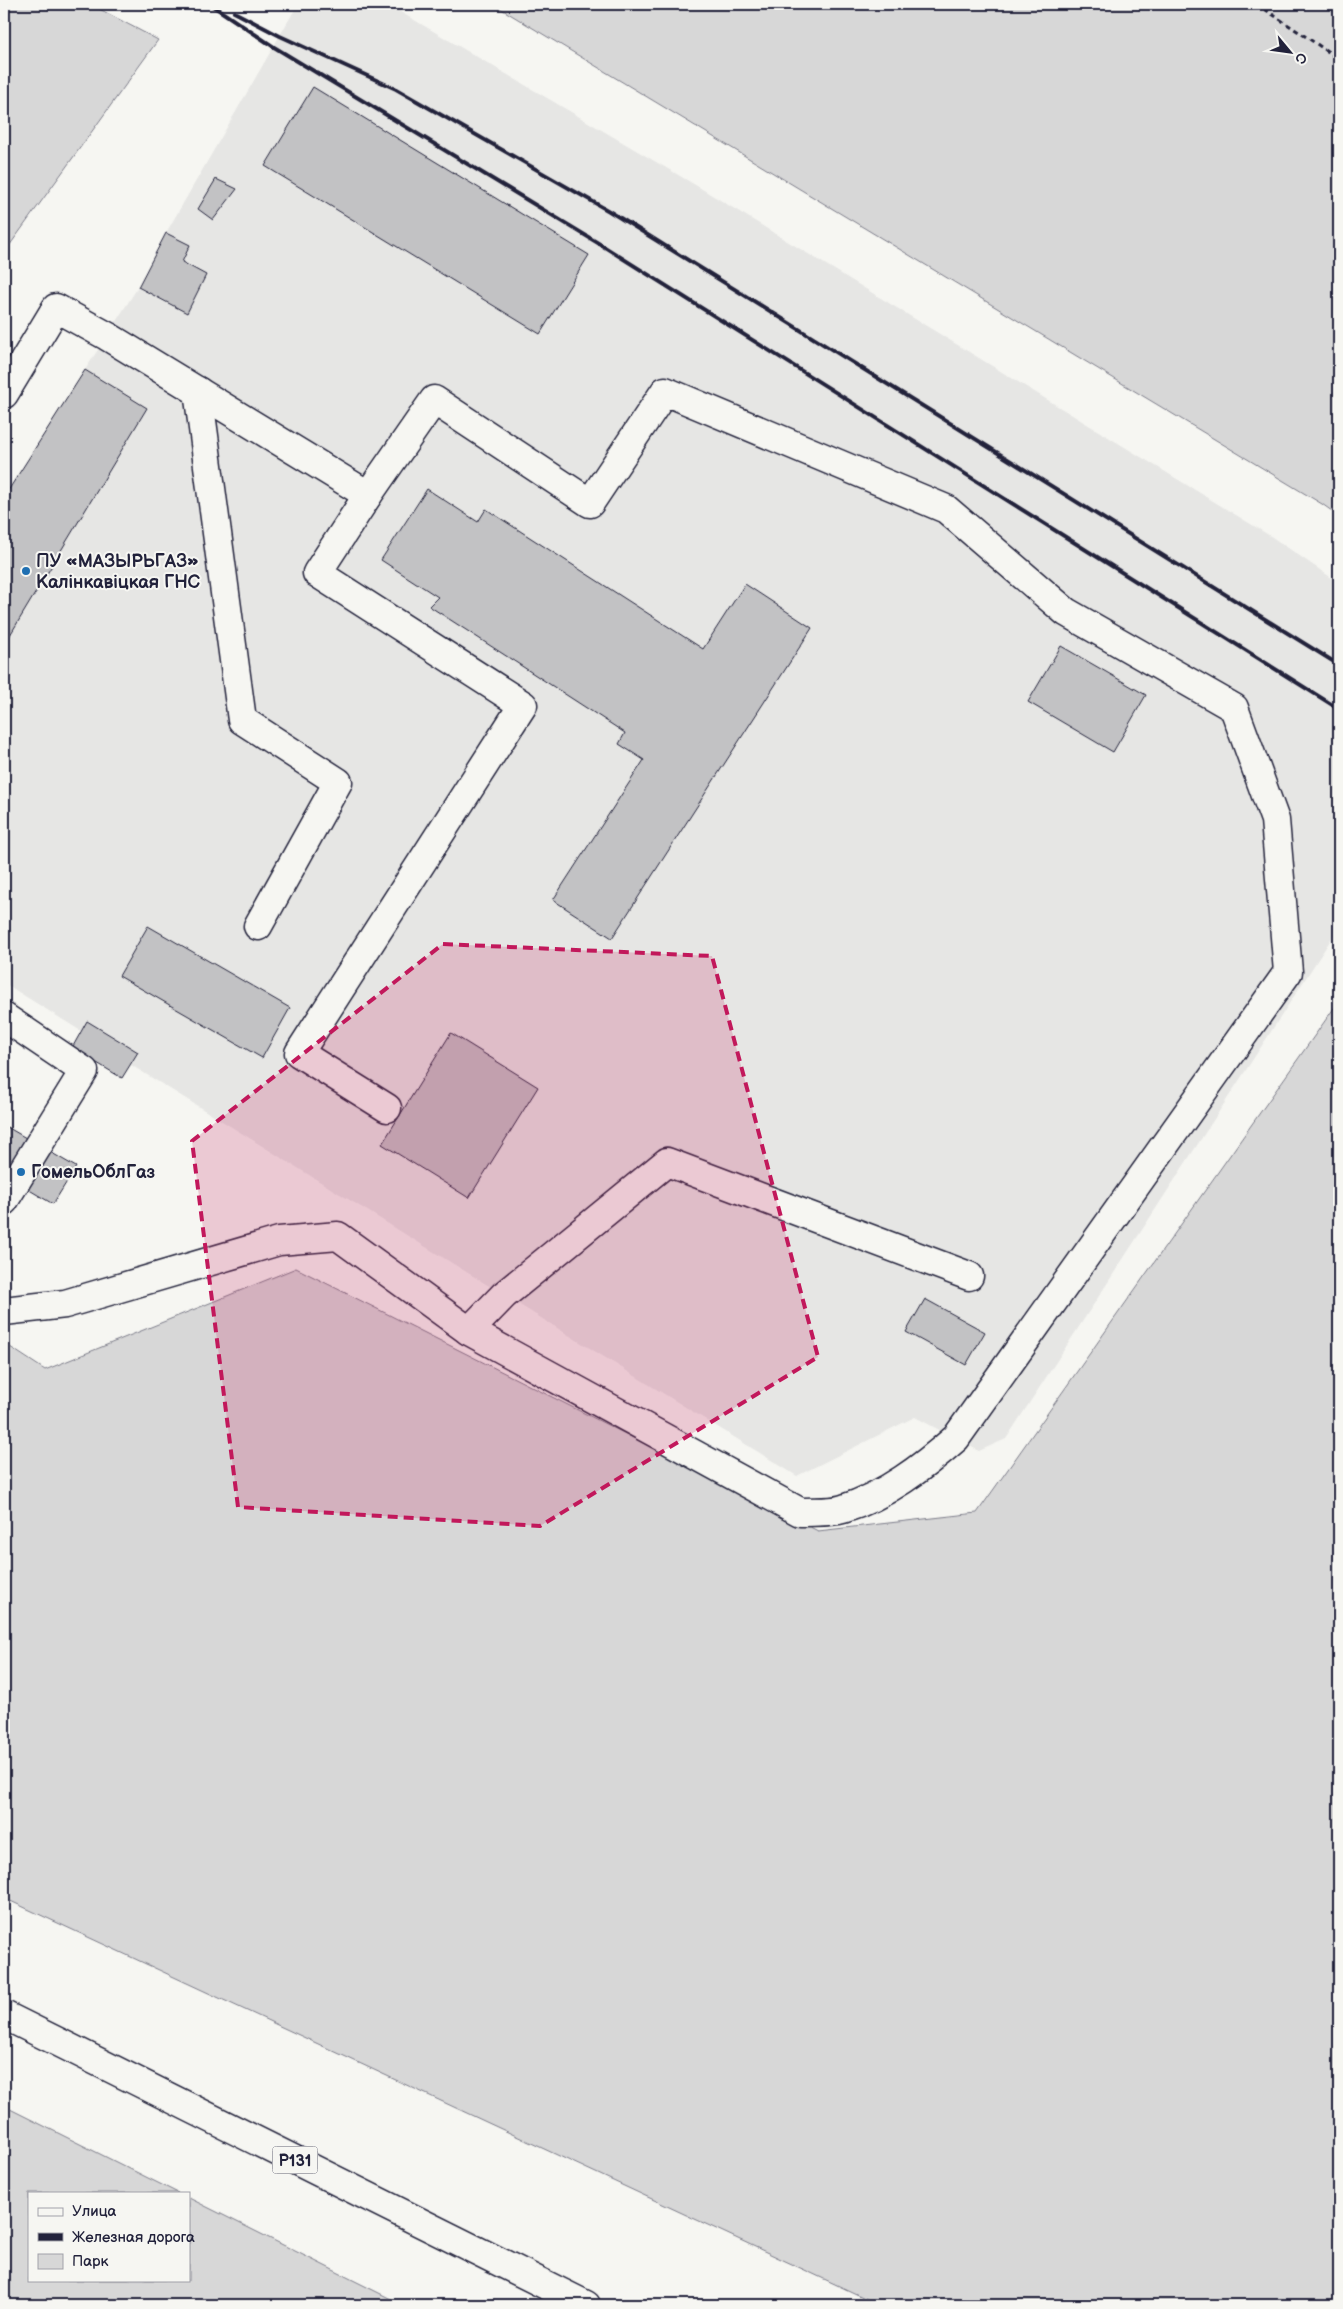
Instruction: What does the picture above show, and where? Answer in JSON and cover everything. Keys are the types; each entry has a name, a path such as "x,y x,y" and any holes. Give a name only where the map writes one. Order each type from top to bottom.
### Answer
{"main road":[{"path":"4,394 56,308 107,336 368,495"},
{"path":"198,391 242,720 338,782 258,926"},
{"path":"4,1311 65,1304 279,1241 338,1236 469,1331 800,1512 841,1510 881,1494 932,1459 956,1438 1288,972 1275,820 1234,708 1066,612 946,509 665,391 590,503 434,400 316,573 523,705 299,1054 387,1108"},
{"path":"4,1017 84,1071 4,1201"},
{"path":"469,1331 504,1295 667,1162 968,1276"},
{"name":"Р131","path":"4,2015 586,2305"}],"path":[{"path":"1258,4 1339,59"}],"highlighted area":[{"path":"443,944 712,956 818,1357 540,1526 238,1507 192,1141"}],"shaded area":[{"path":"298,4 387,4 697,186 1272,537 1339,583 1339,927 1006,1439 979,1451 915,1417 797,1476 131,1065 122,1078 72,1048 81,1031 4,983 4,497 138,287 166,233"}],"green space":[{"path":"4,4 90,4 158,40 4,253"},
{"path":"493,4 1339,4 1339,516 1322,504"},
{"path":"1339,1001 1339,2305 880,2305 4,1898 4,1343 45,1370 296,1268 818,1531 977,1513"},
{"path":"4,2106 176,2192 28,2192 28,2282 190,2282 190,2198 403,2305 4,2305"}],"building":[{"path":"313,87 589,255 540,334 265,166"},
{"path":"216,179 237,189 213,220 198,209"},
{"path":"166,233 190,245 182,262 206,275 187,313 138,287"},
{"name":"ПУ «МАЗЫРЬГАЗ» Калінкавіцкая ГНС","path":"85,370 147,408 4,645 4,497"},
{"path":"427,489 478,522 486,509 703,649 745,584 812,628 612,938 553,900 644,760 619,744 625,733 429,606 438,597 381,560"},
{"path":"1061,646 1146,695 1113,752 1028,702"},
{"path":"148,926 290,1008 262,1058 119,976"},
{"path":"87,1021 138,1052 122,1078 72,1048"},
{"path":"451,1033 538,1087 469,1198 382,1144"},
{"path":"7,1127 76,1167 53,1204 4,1175 4,1132"},
{"path":"925,1299 985,1332 966,1365 906,1332"}],"railway":[{"path":"210,4 274,47 603,246 1339,709"},
{"path":"234,12 280,36 396,89 609,211 1339,665"}],"place":[{"name":"ПУ «МАЗЫРЬГАЗ» Калінкавіцкая ГНС","path":"26,571"},
{"name":"ГомельОблГаз","path":"21,1172"}]}
